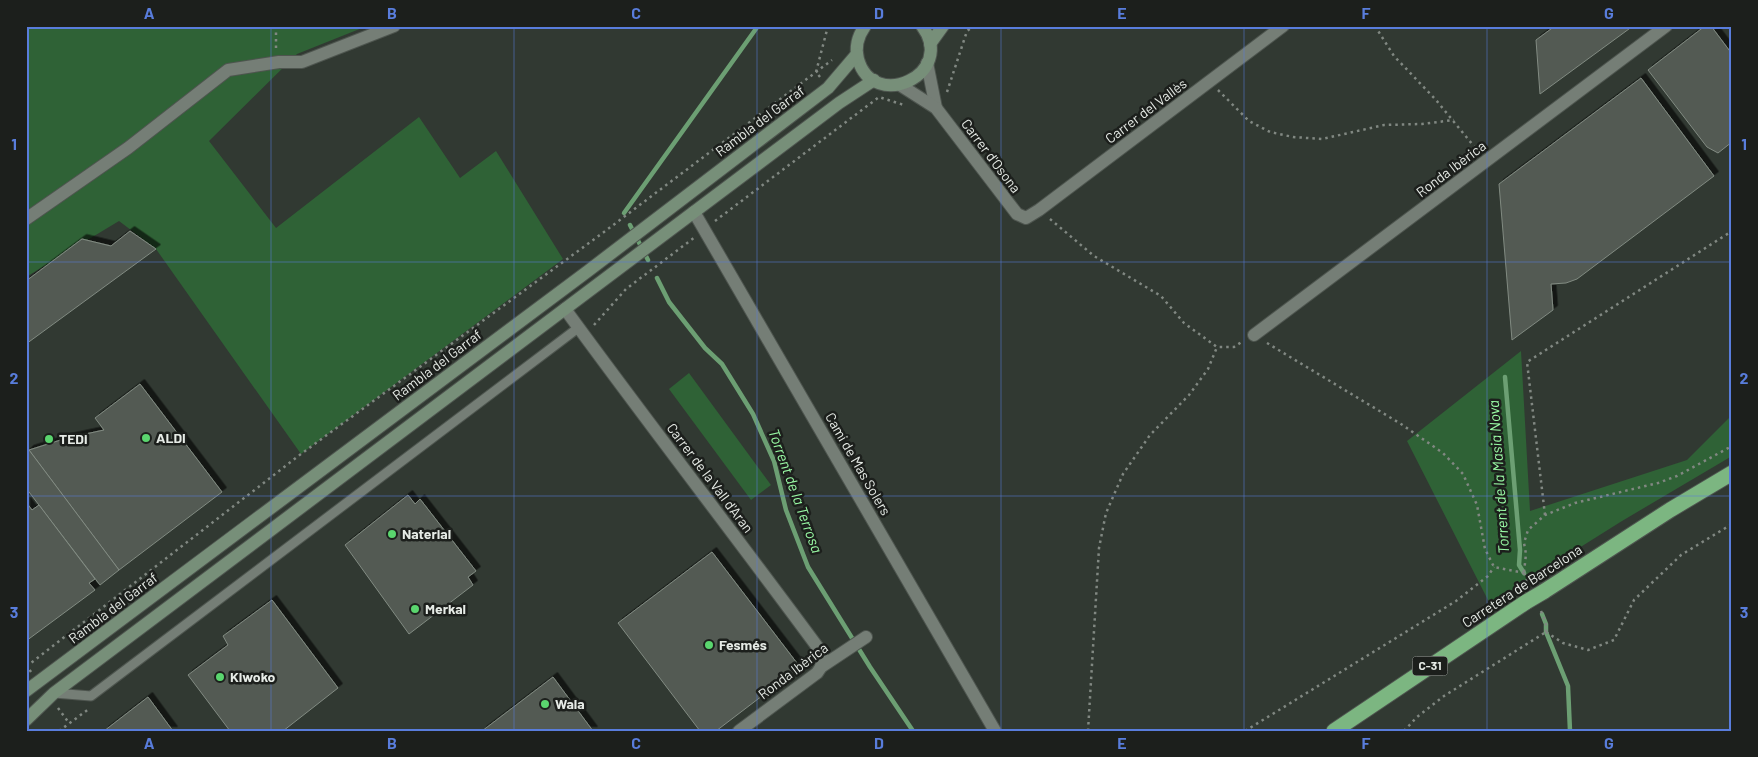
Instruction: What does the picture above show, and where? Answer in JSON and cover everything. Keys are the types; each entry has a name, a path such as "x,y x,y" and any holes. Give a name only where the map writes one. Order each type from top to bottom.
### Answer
{"highway":[{"name":"Carretera de Barcelona","path":"1334,731 1526,602 1670,510 1732,473"}],"street":[{"path":"26,219 128,148 228,70 279,62 302,62 394,26"},
{"path":"864,27 858,39 858,54 863,69 874,80 888,85 900,85 916,78 927,63 930,54 930,44 922,26"},
{"path":"930,44 943,26"},
{"name":"Carrer del Vallès","path":"1026,218 1283,26"},
{"name":"Ronda Ibèrica","path":"1254,335 1666,26"},
{"name":"Rambla del Garraf","path":"26,691 643,229 828,88 858,54"},
{"name":"Carrer d'Osona","path":"927,63 936,108"},
{"path":"26,720 54,693 839,103 874,80"},
{"name":"Carrer d'Osona","path":"900,85 936,108 1017,214 1026,218"},
{"name":"Camí de Mas Solers","path":"694,212 995,731"},
{"name":"Carrer de la Vall d'Aran","path":"565,309 819,649 824,658 821,667"},
{"name":"Ronda Ibèrica","path":"739,731 816,673 821,667 866,637"}],"lane":[{"path":"54,693 91,696 578,328"}],"path":[{"path":"276,26 276,49 279,62"},
{"path":"1375,26 1394,56 1454,120 1486,161"},
{"path":"27,666 302,454 596,238 836,57"},
{"path":"1210,81 1249,121 1270,132 1293,137 1322,139 1384,125 1422,124 1454,120"},
{"path":"1039,210 1094,256 1161,296 1184,323 1217,348 1234,347 1254,335 1402,424 1443,453 1463,474 1477,505 1485,549 1494,567"},
{"path":"1545,515 1527,362 1732,231"},
{"path":"1088,731 1099,548 1106,513 1123,474 1150,435 1189,395 1208,369 1217,348"},
{"path":"1494,567 1524,573 1526,554 1524,543 1528,530 1545,515 1575,503 1658,483 1676,476 1732,446"},
{"path":"1546,632 1563,643 1588,650 1614,640 1634,600 1681,555 1732,524"},
{"path":"1244,731 1456,601 1488,576 1494,567"},
{"path":"1542,614 1546,624 1546,632"},
{"path":"1404,731 1417,717 1444,696 1546,632"}],"green space":[{"path":"26,26 367,26 297,54 209,141 276,228 419,117 460,178 496,151 563,259 301,454 156,249 119,221 26,277"},
{"path":"1521,351 1530,511 1687,460 1732,415 1732,456 1622,521 1490,604 1407,441"},
{"path":"689,373 771,485 751,500 669,389"}],"building":[{"path":"1555,26 1633,26 1540,94 1536,40"},
{"path":"1705,26 1711,26 1732,54 1732,142 1718,153 1707,147 1648,70"},
{"path":"1641,78 1714,176 1577,279 1566,283 1551,284 1553,310 1512,340 1499,184"},
{"path":"130,231 156,249 26,344 26,281 82,239 111,246"},
{"path":"140,384 222,492 119,570 29,450 67,438 104,430 95,418"},
{"path":"29,450 119,570 100,585 26,488 26,453"},
{"path":"408,495 415,504 420,499 476,571 468,577 473,585 409,634 345,545"},
{"path":"26,502 32,510 39,505 95,579 89,583 95,590 26,641"},
{"name":"Fesmés","path":"712,552 800,667 716,731 700,731 618,623"},
{"path":"272,600 338,688 283,731 230,731 188,675 228,645 223,636"},
{"name":"Wala","path":"553,677 593,731 482,731"},
{"path":"148,697 173,731 104,731"}],"waterway":[{"name":"Torrent de la Terrosa","path":"624,213 758,26"},
{"name":"Torrent de la Terrosa","path":"630,225 648,260"},
{"name":"Torrent de la Terrosa","path":"657,278 669,302 705,348 722,364 753,414 774,461 786,510 808,567 870,667 913,731"},
{"name":"Torrent de la Masia Nova","path":"1505,377 1520,550 1519,565 1524,573"},
{"name":"Torrent de la Masia Nova","path":"1542,614 1546,624 1546,632 1568,686 1570,731"}],"place":[{"name":"ALDI","path":"146,438"},
{"name":"TEDi","path":"49,439"},
{"name":"Naterial","path":"392,534"},
{"name":"Merkal","path":"415,609"},
{"name":"Fesmés","path":"709,645"},
{"name":"Kiwoko","path":"220,677"},
{"name":"Wala","path":"545,704"}]}
